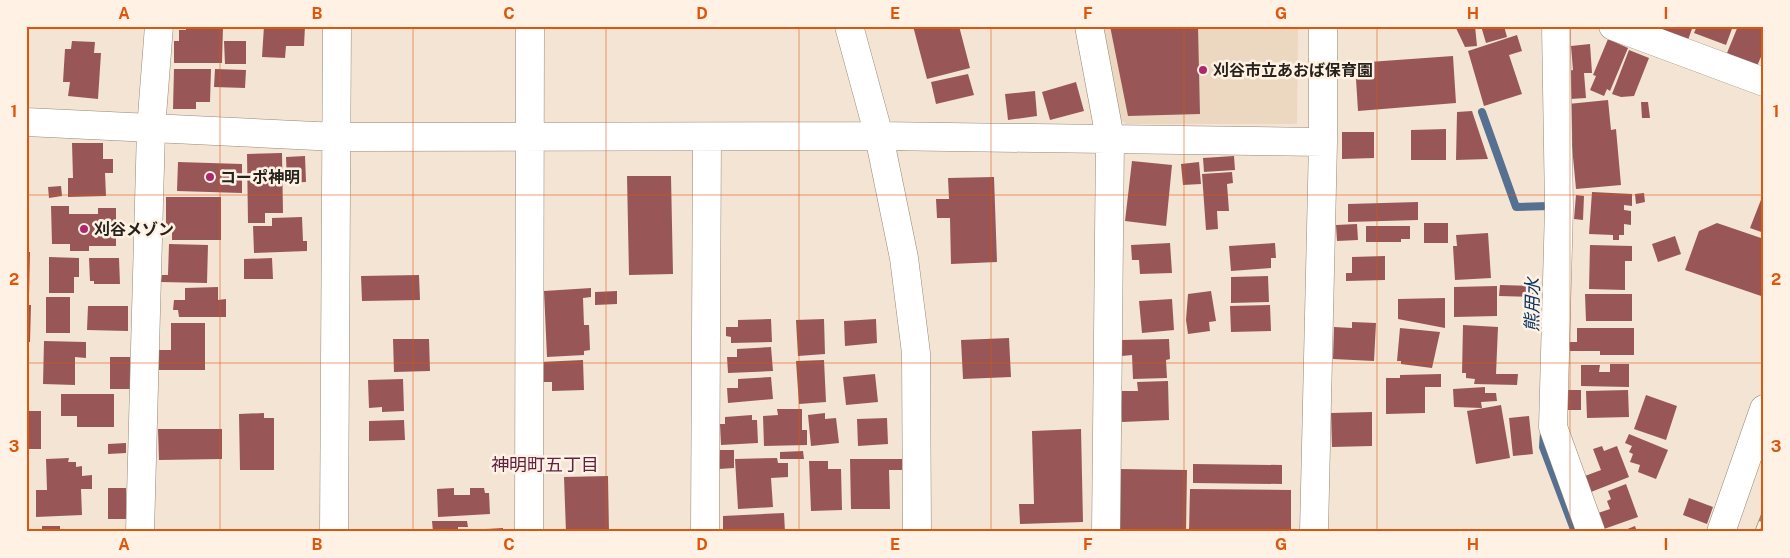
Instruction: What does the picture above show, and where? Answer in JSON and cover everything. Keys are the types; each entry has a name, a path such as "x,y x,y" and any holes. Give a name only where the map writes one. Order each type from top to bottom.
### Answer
{"street":[{"path":"140,532 151,129 159,26"},
{"path":"334,532 337,26"},
{"path":"529,532 530,26"},
{"path":"849,26 879,136 904,258 916,353 917,532"},
{"path":"1089,26 1110,138 1106,532"},
{"path":"1314,532 1323,142 1323,26"},
{"path":"1556,26 1559,208 1553,427 1591,532"},
{"path":"1613,26 1764,82"},
{"path":"26,122 337,137 707,138 879,136 1323,142"},
{"path":"705,532 707,138"},
{"path":"1721,532 1764,409"}],"shaded area":[{"name":"刈谷市立あおば保育園","path":"1101,26 1298,26 1297,124 1126,124 1116,115"}],"building":[{"path":"186,26 223,26 222,63 174,63 174,41 179,41 179,30 186,30"},
{"path":"264,26 305,26 304,46 286,46 285,58 262,57"},
{"path":"913,26 959,26 970,68 927,79"},
{"path":"1110,26 1198,26 1200,114 1128,116"},
{"path":"1455,26 1475,26 1477,46 1465,47"},
{"path":"1481,26 1504,26 1507,37 1486,43"},
{"path":"1662,26 1693,26 1688,40 1661,30"},
{"path":"1697,26 1733,26 1726,45 1694,33"},
{"path":"1738,26 1764,26 1764,50 1757,66 1727,53"},
{"path":"1517,35 1522,51 1509,55 1522,94 1484,106 1468,51"},
{"path":"1608,39 1628,48 1610,91 1607,89 1604,96 1590,90 1596,76 1593,75"},
{"path":"72,41 95,42 94,53 101,53 98,99 68,96 70,82 63,82 65,49 71,49"},
{"path":"224,41 246,41 246,64 225,64"},
{"path":"1590,44 1592,73 1584,73 1586,98 1570,99 1567,71 1573,70 1571,46"},
{"path":"1629,50 1649,58 1634,96 1621,97 1612,94"},
{"path":"1453,56 1456,103 1358,111 1355,63"},
{"path":"174,69 211,69 210,102 196,102 196,109 173,109"},
{"path":"215,69 246,70 245,88 214,87"},
{"path":"968,74 974,95 936,104 931,82"},
{"path":"1076,82 1084,111 1050,120 1042,92"},
{"path":"1035,91 1037,116 1008,120 1005,94"},
{"path":"1608,100 1611,130 1616,129 1621,185 1576,189 1568,104"},
{"path":"1641,102 1648,102 1650,118 1642,118"},
{"path":"1472,111 1488,159 1456,160 1457,112"},
{"path":"1446,129 1446,160 1411,160 1411,130"},
{"path":"1342,132 1374,132 1374,158 1342,159"},
{"path":"72,143 103,143 103,159 113,159 113,173 105,173 106,196 68,197 68,178 73,178"},
{"path":"282,153 283,213 265,213 265,223 248,223 247,154"},
{"path":"305,156 306,182 287,183 286,157"},
{"path":"1234,156 1235,170 1204,172 1203,158"},
{"path":"1132,161 1172,165 1166,226 1125,221"},
{"name":"コーポ神明","path":"178,162 242,164 242,193 177,191"},
{"path":"1199,162 1201,184 1183,185 1181,164"},
{"path":"1232,172 1233,183 1227,184 1229,211 1217,211 1218,229 1206,230 1202,174"},
{"path":"627,176 671,176 673,274 629,275"},
{"path":"994,177 997,262 951,264 950,218 937,218 936,199 949,199 948,178"},
{"path":"61,186 62,196 49,198 48,187"},
{"path":"1592,192 1632,194 1632,206 1624,205 1624,210 1631,211 1631,225 1624,224 1624,235 1619,235 1619,240 1613,240 1613,235 1589,234"},
{"path":"1764,192 1764,233 1750,228"},
{"path":"1644,193 1645,202 1636,204 1635,194"},
{"path":"1576,195 1584,196 1583,220 1574,219"},
{"path":"166,197 221,197 221,240 172,240 172,232 166,232"},
{"path":"1418,202 1418,220 1348,222 1348,204"},
{"name":"刈谷メゾン","path":"51,206 69,206 69,214 98,214 98,208 116,208 116,246 89,246 89,251 70,251 70,244 52,244"},
{"path":"302,217 303,241 307,241 307,251 254,253 253,226 272,226 272,218"},
{"path":"1424,223 1448,223 1448,243 1424,243"},
{"path":"1717,223 1764,239 1764,297 1685,270 1699,231"},
{"path":"1357,224 1358,240 1337,241 1336,225"},
{"path":"1366,226 1410,226 1410,239 1401,239 1401,242 1366,242"},
{"path":"1488,233 1491,278 1455,280 1453,246 1457,246 1456,235"},
{"path":"1675,236 1681,254 1658,262 1652,244"},
{"path":"1170,243 1172,273 1140,274 1139,260 1132,260 1131,245"},
{"path":"1275,243 1276,258 1271,258 1271,268 1231,271 1229,246"},
{"path":"169,244 208,245 207,283 161,282 162,275 168,275"},
{"path":"1590,245 1632,246 1632,261 1625,261 1625,290 1589,289"},
{"path":"26,252 30,252 29,297 26,297"},
{"path":"1385,256 1385,280 1346,281 1346,273 1352,273 1352,257"},
{"path":"49,257 79,258 79,277 74,277 74,293 49,293"},
{"path":"89,258 119,258 120,284 94,284 94,281 90,281"},
{"path":"272,258 273,279 244,279 244,259"},
{"path":"419,275 420,300 362,301 361,276"},
{"path":"1268,276 1269,302 1231,303 1231,277"},
{"path":"1500,285 1536,286 1536,297 1499,296"},
{"path":"1497,286 1497,316 1454,317 1454,287"},
{"path":"218,287 218,300 226,299 226,317 179,317 178,310 173,310 174,300 185,300 185,288"},
{"path":"591,288 591,297 583,298 584,325 589,325 590,350 584,351 584,355 547,357 544,291"},
{"path":"617,291 617,304 595,305 595,292"},
{"path":"1211,291 1216,321 1209,322 1210,331 1188,334 1186,320 1188,294"},
{"path":"1585,294 1632,294 1632,321 1586,321"},
{"path":"46,297 70,297 70,333 46,333"},
{"path":"1445,298 1445,328 1398,319 1398,299"},
{"path":"1172,299 1174,330 1142,333 1139,301"},
{"path":"26,305 31,305 30,342 26,342"},
{"path":"1270,305 1271,331 1231,332 1230,306"},
{"path":"88,306 128,306 128,331 87,330"},
{"path":"771,319 772,342 731,343 731,337 726,336 726,327 738,327 738,320"},
{"path":"824,319 825,354 798,356 796,320"},
{"path":"876,319 877,343 845,346 844,321"},
{"path":"1352,322 1376,323 1374,361 1333,359 1334,327 1352,328"},
{"path":"171,323 205,323 205,370 159,370 158,350 171,350"},
{"path":"1463,325 1498,327 1496,374 1518,374 1517,385 1474,384 1475,379 1466,378 1466,373 1462,373"},
{"path":"1400,328 1440,332 1432,368 1401,364 1401,361 1397,361"},
{"path":"1577,328 1634,328 1634,355 1600,355 1600,351 1570,351 1569,342 1577,342"},
{"path":"1009,338 1011,377 963,379 961,340"},
{"path":"393,339 429,339 430,371 394,372"},
{"path":"1169,339 1170,359 1166,360 1167,378 1133,379 1132,355 1122,356 1121,340"},
{"path":"44,341 86,342 86,358 75,357 75,385 43,384"},
{"path":"771,347 773,371 728,373 727,357 737,357 737,349"},
{"path":"110,357 130,357 130,389 110,389"},
{"path":"583,360 584,390 552,391 552,382 541,382 540,362"},
{"path":"824,360 826,402 799,404 796,361"},
{"path":"1610,364 1629,364 1629,387 1581,386 1581,365 1600,365 1599,372 1610,372"},
{"path":"875,374 878,402 846,405 843,377"},
{"path":"1441,374 1441,387 1425,387 1425,413 1386,414 1386,378 1400,378 1400,375"},
{"path":"771,377 773,399 728,403 727,388 738,388 738,379"},
{"path":"403,379 404,411 382,412 382,407 369,408 368,380"},
{"path":"1168,381 1169,420 1122,422 1120,391 1138,391 1137,382"},
{"path":"1485,387 1485,393 1496,393 1497,401 1481,402 1482,408 1454,407 1453,389"},
{"path":"1568,390 1581,390 1581,410 1568,410"},
{"path":"1628,390 1629,417 1587,418 1586,391"},
{"path":"61,394 114,394 114,427 77,427 77,416 61,416"},
{"path":"1646,395 1677,406 1666,440 1634,429"},
{"path":"1501,405 1510,458 1476,464 1467,411"},
{"path":"777,409 802,409 802,430 807,430 807,445 764,446 763,416 778,415"},
{"path":"26,411 41,411 41,449 26,449"},
{"path":"1372,412 1372,446 1332,447 1331,413"},
{"path":"264,413 264,418 274,418 274,470 240,470 239,414"},
{"path":"825,413 825,419 836,418 839,443 811,446 808,415"},
{"path":"752,415 752,420 757,420 758,443 721,445 720,424 725,424 725,417"},
{"path":"1529,416 1533,454 1513,456 1509,418"},
{"path":"887,418 888,444 858,446 857,419"},
{"path":"404,420 405,440 369,441 369,421"},
{"path":"158,429 222,429 222,459 159,460"},
{"path":"1081,429 1083,522 1020,524 1019,504 1034,504 1032,431"},
{"path":"1629,434 1668,450 1656,479 1638,472 1640,465 1630,462 1633,454 1629,452 1632,446 1625,443"},
{"path":"126,443 126,453 108,454 108,444"},
{"path":"1602,446 1604,451 1617,446 1629,477 1591,492 1585,476 1601,470 1593,449"},
{"path":"718,450 734,450 734,468 719,469"},
{"path":"803,451 804,459 780,459 780,452"},
{"path":"69,458 68,462 76,462 76,467 82,466 82,476 92,475 92,489 81,489 82,515 36,517 36,490 47,490 46,459"},
{"path":"777,458 778,463 788,463 788,477 771,478 773,507 738,509 735,459"},
{"path":"850,459 902,459 902,470 889,470 890,509 851,509"},
{"path":"809,461 828,461 828,469 841,469 842,510 811,511"},
{"path":"1193,464 1282,465 1282,484 1193,483"},
{"path":"1120,469 1187,470 1186,532 1119,532"},
{"path":"608,476 609,532 566,532 564,477"},
{"path":"1626,484 1638,517 1604,529 1598,513 1610,509 1607,501 1611,499 1608,491"},
{"path":"108,488 126,488 126,519 108,519"},
{"path":"454,488 454,495 470,495 470,488 484,488 485,493 489,493 490,514 438,517 437,489"},
{"path":"1190,489 1291,490 1291,532 1189,532"},
{"path":"1689,498 1713,507 1707,524 1683,515"},
{"path":"784,513 785,532 723,532 723,516"},
{"path":"432,521 467,521 468,527 458,527 458,532 433,532"},
{"path":"42,526 60,526 60,532 42,532"},
{"path":"1635,526 1637,532 1620,532"},
{"path":"503,528 503,532 469,532 469,530"}],"waterway":[{"name":"熊用水","path":"1482,112 1516,207 1549,206 1549,213"},
{"name":"熊用水","path":"1544,432 1543,447 1575,532"}],"railway":[{"path":"1757,532 1764,514"}],"place":[{"name":"刈谷市立あおば保育園","path":"1203,70"},
{"name":"コーポ神明","path":"210,177"},
{"name":"刈谷メゾン","path":"84,229"}],"district":[{"name":"神明町五丁目","path":"545,464"}]}
